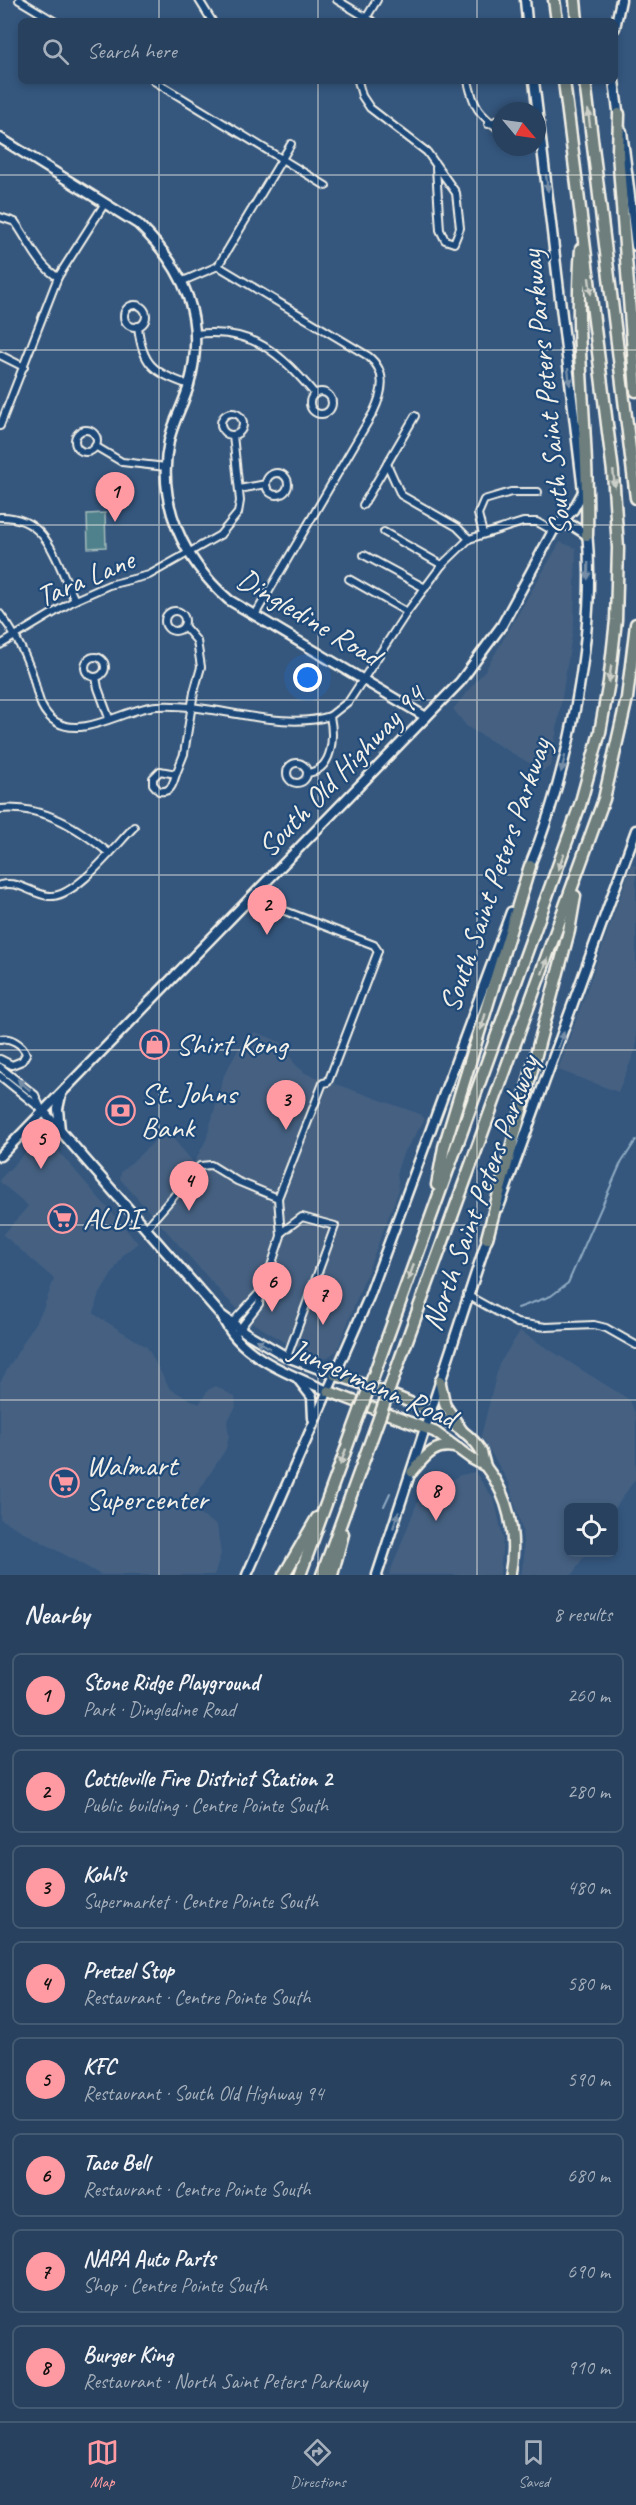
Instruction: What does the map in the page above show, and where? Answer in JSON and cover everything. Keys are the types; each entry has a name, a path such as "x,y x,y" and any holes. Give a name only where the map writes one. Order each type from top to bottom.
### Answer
{"highway":[{"path":"554,0 556,18"},
{"path":"575,0 577,18"},
{"path":"300,1575 580,805 600,732 609,682 618,584 616,510 564,84"},
{"path":"585,84 636,498"},
{"path":"619,114 618,153 636,392"},
{"path":"583,228 578,287 588,492 587,535"},
{"path":"633,468 636,442"},
{"path":"322,1575 604,799 621,732 636,624"},
{"path":"431,1217 444,1147 530,866"},
{"path":"487,1238 568,932 581,866"},
{"path":"332,1575 349,1501"},
{"path":"284,1575 301,1541 327,1502"}],"main road":[{"path":"525,0 527,18"},
{"path":"617,18 621,0"},
{"name":"South Saint Peters Parkway","path":"534,84 537,102"},
{"path":"614,84 636,246"},
{"name":"Dingledine Road","path":"0,138 138,224 151,237 183,282 195,334 189,385 172,430 166,467 168,501 175,525 188,554 208,582 229,600 426,717"},
{"name":"South Saint Peters Parkway","path":"247,1575 369,1297 530,866 560,776 576,704 587,604 587,535 542,156"},
{"name":"South Old Highway 94","path":"0,1156 460,682 489,645 556,527 573,510 583,492"},
{"path":"556,527 573,526 587,535"},
{"name":"North Saint Peters Parkway","path":"377,1575 412,1472 467,1295 634,841 636,830"},
{"path":"25,1131 40,1128 61,1130 58,1109 61,1095"},
{"name":"Jungermann Road","path":"43,1111 260,1357 328,1391 425,1428 485,1466"},
{"name":"Jungermann Road","path":"233,1329 287,1357 430,1412 465,1434 481,1450 485,1466 499,1488 509,1515 513,1546 510,1575"},
{"path":"296,1377 312,1396 313,1423"},
{"path":"440,1381 445,1405 465,1434"},
{"path":"412,1472 426,1455 438,1447 452,1447 463,1451"}],"street":[{"path":"19,0 49,18"},
{"path":"199,0 210,18"},
{"path":"337,0 365,18"},
{"path":"369,18 377,0"},
{"path":"159,84 327,186"},
{"path":"359,84 362,96 370,108 427,152 436,168 456,192 460,228 454,243 445,240 440,230 436,168"},
{"path":"469,84 479,113 492,126"},
{"path":"488,124 492,122"},
{"path":"183,282 218,266 291,144"},
{"path":"628,180 636,186"},
{"path":"0,426 58,277 105,203"},
{"path":"0,218 15,222 40,262 48,272 58,277"},
{"path":"218,266 368,356 378,367 383,381 373,413 255,615"},
{"path":"138,326 140,349 145,359 165,376 189,385"},
{"path":"195,334 238,335 257,342 282,357 315,394"},
{"path":"0,355 24,367"},
{"path":"363,505 415,416"},
{"name":"Tara Lane","path":"0,645 75,600 109,585 149,575 220,535 238,513 239,489 233,435"},
{"path":"95,446 122,462 166,467"},
{"path":"387,464 401,495 458,527 469,539"},
{"path":"239,489 266,484"},
{"path":"483,534 478,514 484,500 511,492 538,492"},
{"path":"0,517 23,521 41,531 75,600"},
{"path":"0,614 31,670 39,702 45,713 56,722 79,728 94,725 132,709 157,706 306,722 330,717 349,701 407,612 442,566 469,539 523,522 537,522 556,527"},
{"path":"384,532 442,566"},
{"path":"364,555 425,588"},
{"path":"350,579 407,612"},
{"path":"176,774 184,754 190,708 201,667 201,653 197,641 184,626"},
{"path":"96,677 109,718"},
{"path":"307,773 312,772 327,758 334,744 330,717"},
{"path":"0,808 30,810 56,818 74,826 109,853"},
{"path":"0,885 18,884 47,896 64,894 72,890 134,827"},
{"path":"233,1329 259,1304 261,1291 282,1232 278,1198 324,1083 328,1082 378,951 374,945 251,898"},
{"path":"0,1039 11,1039 22,1047 26,1054 19,1063 1,1065"},
{"path":"1,1065 35,1095 43,1111"},
{"path":"0,1076 43,1111"},
{"path":"146,1228 200,1166 211,1165 237,1181 278,1198"},
{"path":"282,1232 302,1217 335,1226 287,1357"},
{"path":"467,1295 517,1323 546,1327 594,1325 612,1330 636,1345"}],"shaded area":[{"path":"560,542 576,548 574,623 551,766 543,771 467,727 453,709 486,669"},
{"path":"632,864 636,866 636,1049 618,1092 558,1070"},
{"path":"255,1032 281,1042 295,1064 305,1073 420,1114 425,1119 402,1156 397,1171 399,1190 337,1351 325,1359 286,1343 253,1323 226,1298 120,1179 121,1172 158,1138 171,1136 194,1163 206,1140 224,1075 242,1043"},
{"path":"48,1139 138,1243 124,1254 97,1299 94,1314 147,1347 170,1389 199,1404 208,1390 216,1386 235,1397 236,1407 227,1422 229,1436 226,1449 188,1508 217,1525 221,1554 214,1575 101,1575 0,1519 0,1382 43,1309 54,1279 3,1235 28,1206 0,1182 0,1179 32,1146"},
{"path":"520,1331 630,1400 636,1416 636,1478 618,1504 564,1503 564,1557 583,1557 572,1575 521,1575 524,1557 522,1529 509,1483 481,1436 499,1364"},
{"path":"475,1472 495,1501 503,1538 500,1575 389,1575 417,1503 460,1475"}],"green space":[{"path":"105,513 106,547 88,548 87,514"}],"waterway":[{"path":"518,1308 551,1296 568,1283 620,1165 636,1140"},
{"path":"384,1506 390,1493"}],"place":[{"name":"Stone Ridge Playground","path":"115,522"},
{"name":"Cottleville Fire District Station 2","path":"267,935"},
{"name":"Shirt Kong","path":"155,1044"},
{"name":"St. Johns Bank","path":"120,1110"},
{"name":"Kohl's","path":"286,1130"},
{"name":"KFC","path":"41,1169"},
{"name":"Pretzel Stop","path":"189,1211"},
{"name":"ALDI","path":"62,1218"},
{"name":"Taco Bell","path":"272,1312"},
{"name":"NAPA Auto Parts","path":"323,1325"},
{"name":"Walmart Supercenter","path":"65,1482"},
{"name":"Burger King","path":"436,1521"}]}
